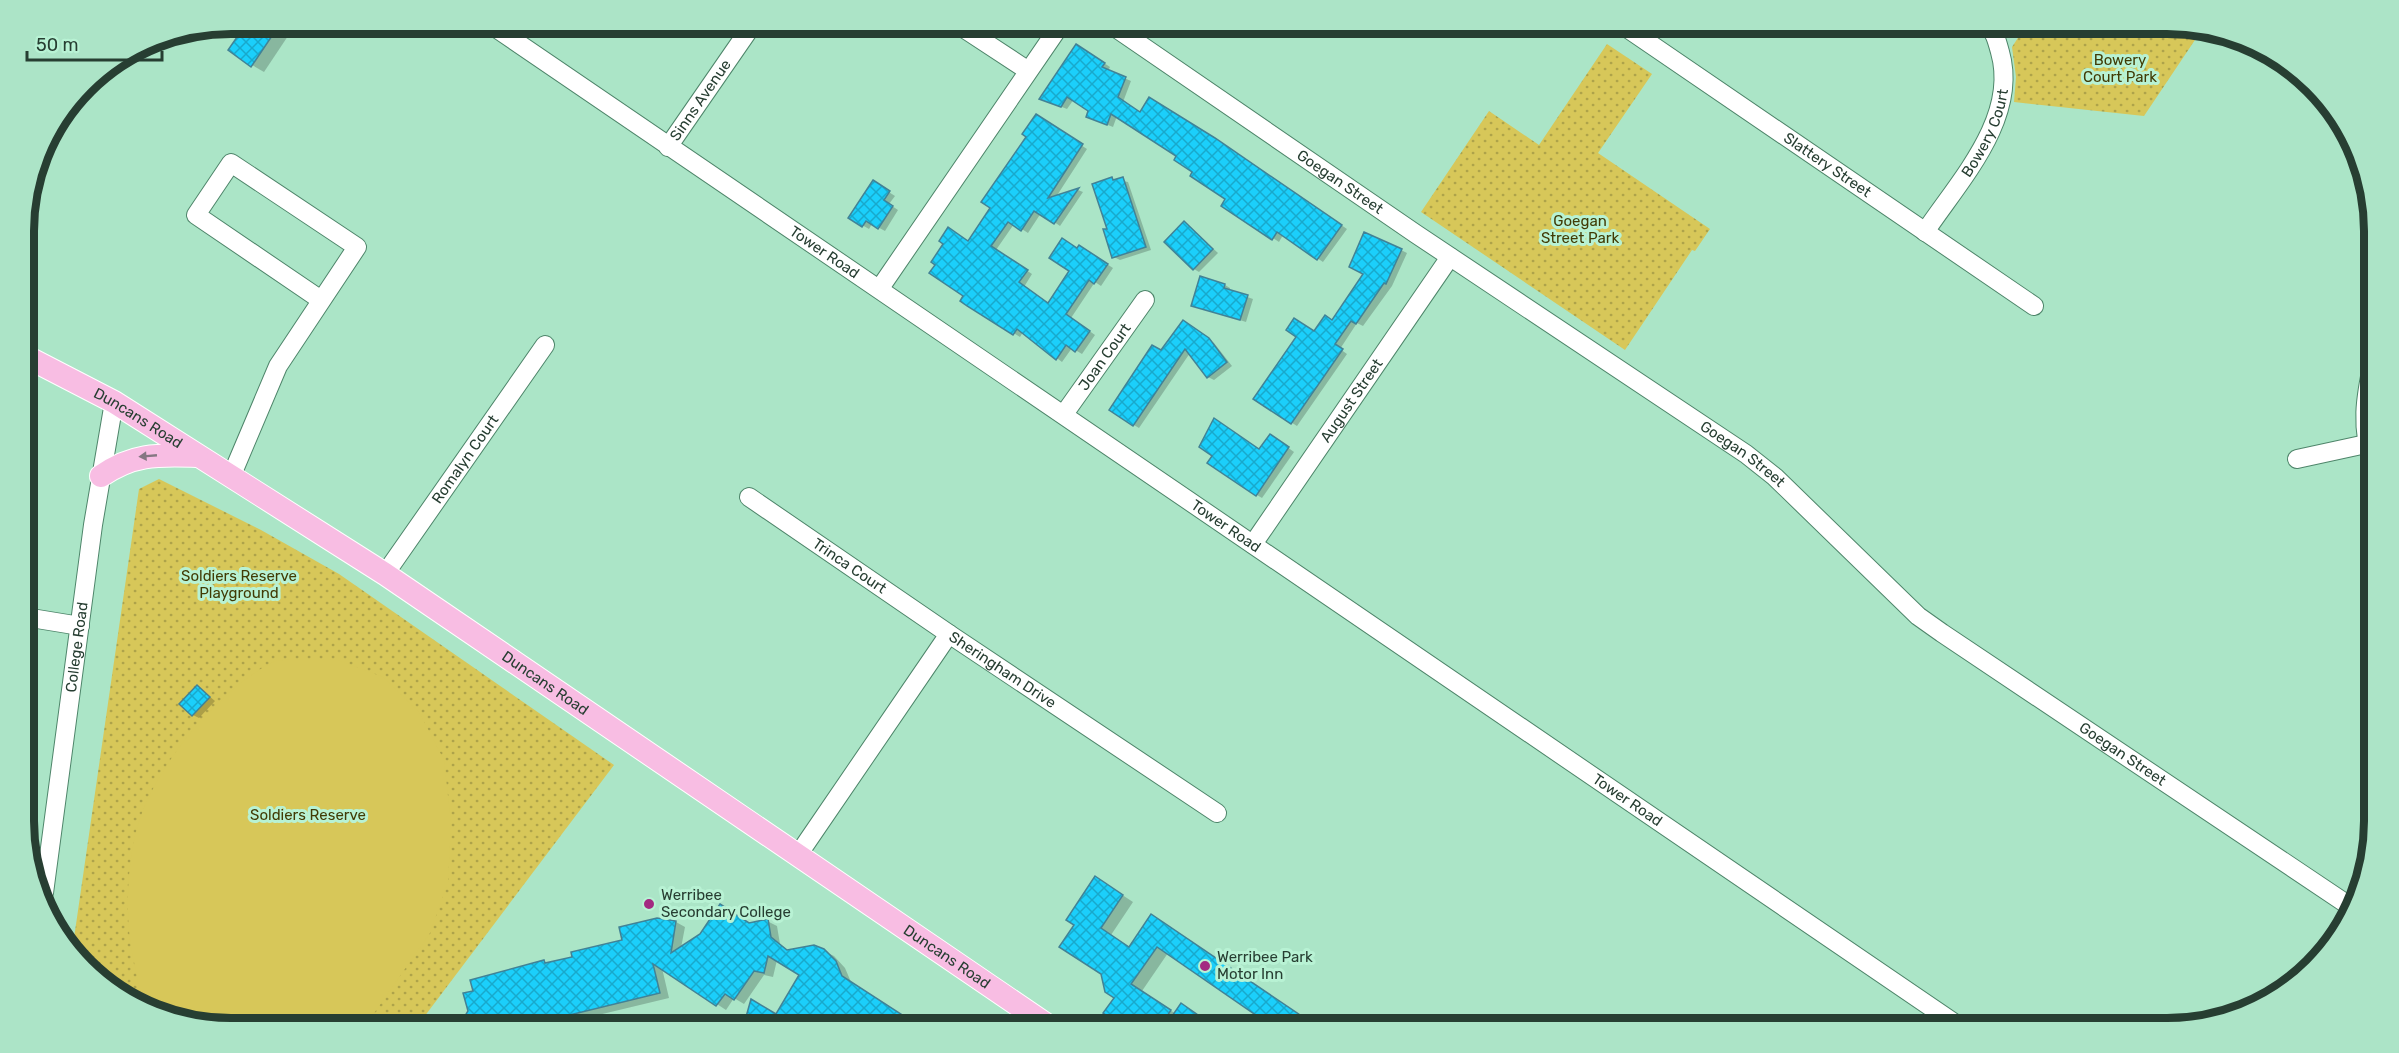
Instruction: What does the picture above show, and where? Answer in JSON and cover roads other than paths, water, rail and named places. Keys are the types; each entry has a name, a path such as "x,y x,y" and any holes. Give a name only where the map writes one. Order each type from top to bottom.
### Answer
{"main road":[{"name":"Duncans Road","path":"35,361 114,402 386,574 1037,1018"},
{"path":"101,476 118,464 135,458 199,456"}],"street":[{"name":"Tower Road","path":"506,34 668,147 880,288 1947,1018"},
{"name":"Sinns Avenue","path":"668,147 746,34"},
{"path":"972,34 1027,70"},
{"path":"880,288 1054,34"},
{"name":"Goegan Street","path":"1125,34 1450,257 1746,454 1775,477 1918,616 2346,904"},
{"name":"Slattery Street","path":"1636,34 2034,306"},
{"name":"Bowery Court","path":"1925,232 1984,144 2001,107 2004,67 1995,34"},
{"path":"231,477 278,366 357,248 231,163 196,215 321,300"},
{"name":"August Street","path":"1253,544 1450,257"},
{"name":"Joan Court","path":"1064,414 1145,300"},
{"name":"Romalyn Court","path":"386,574 545,345"},
{"name":"College Road","path":"45,885 101,476 114,402"},
{"path":"2297,459 2364,444"},
{"name":"Trinca Court","path":"749,497 950,634"},
{"path":"34,619 80,626"},
{"name":"Sheringham Drive","path":"798,855 950,634 1217,813"}],"place":[{"name":"Werribee Secondary College","path":"649,904"},
{"name":"Werribee Park Motor Inn","path":"1205,966"}],"park label":[{"name":"Bowery Court Park","path":"2120,68"},
{"name":"Goegan Street Park","path":"1580,230"},
{"name":"Soldiers Reserve Playground","path":"239,584"},
{"name":"Soldiers Reserve","path":"308,815"}]}
